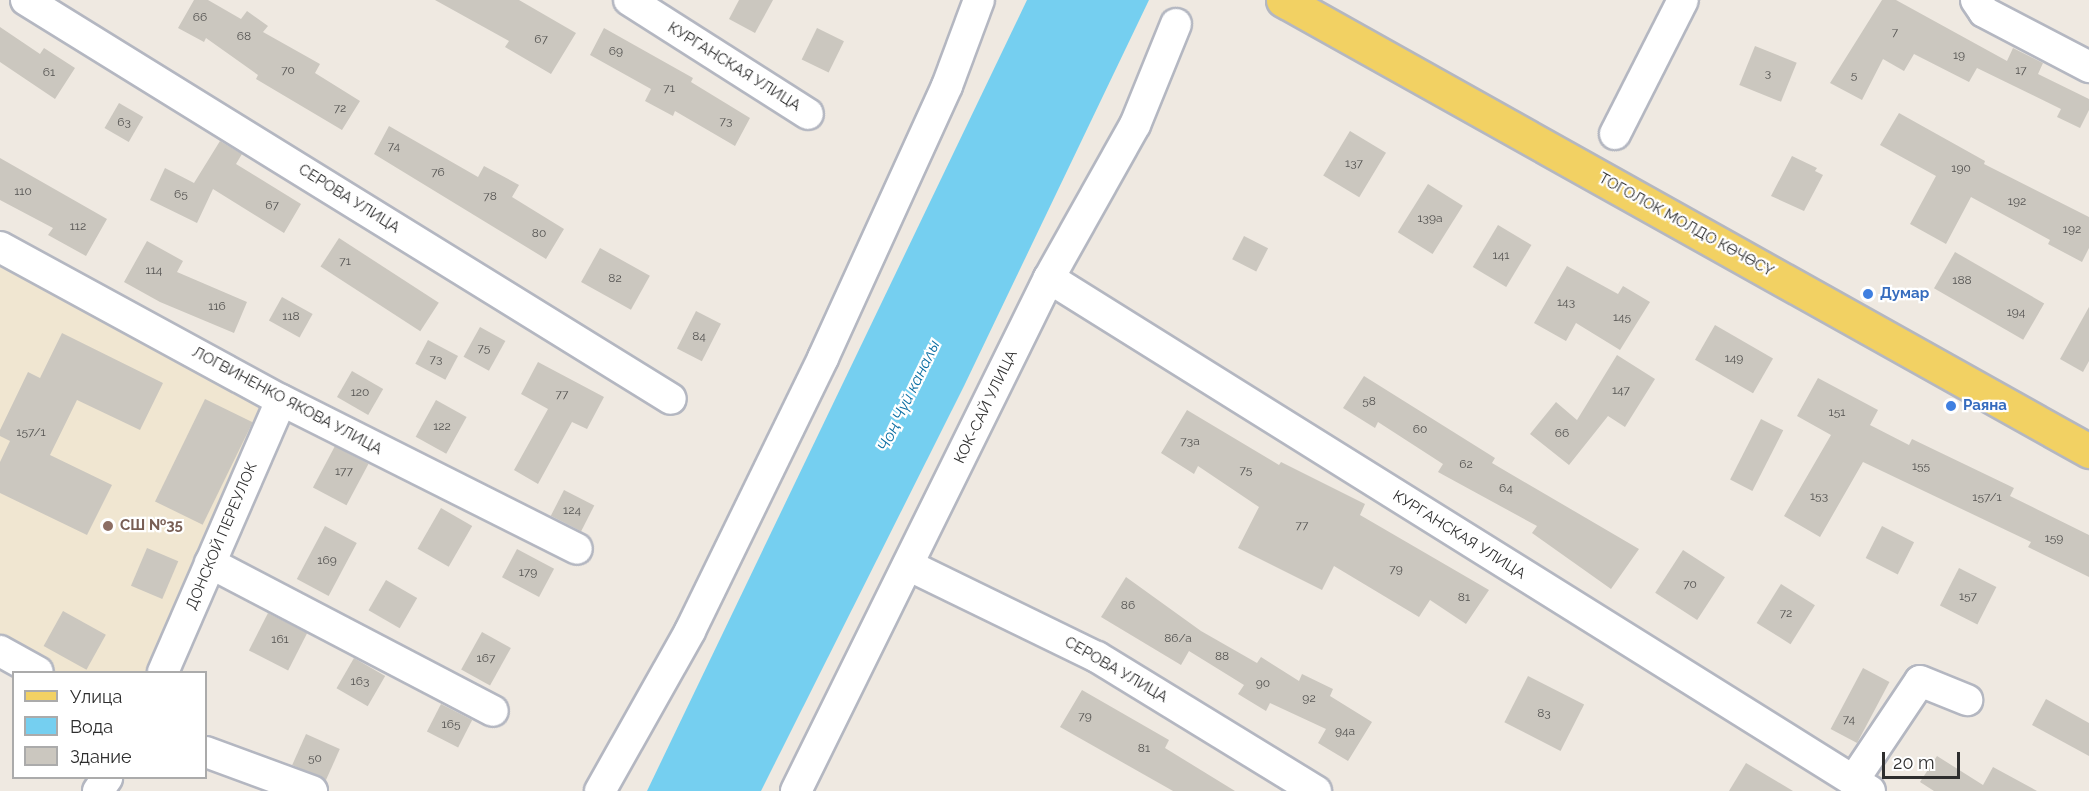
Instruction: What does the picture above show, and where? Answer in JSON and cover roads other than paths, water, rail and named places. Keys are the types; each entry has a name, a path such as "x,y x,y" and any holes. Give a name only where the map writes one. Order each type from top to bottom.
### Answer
{"main road":[{"name":"ТОГОЛОК МОЛДО КӨЧӨСҮ","path":"1283,0 2089,451"}],"street":[{"name":"СЕРОВА УЛИЦА","path":"26,0 671,399"},
{"name":"КУРГАНСКАЯ УЛИЦА","path":"629,0 808,114"},
{"path":"600,791 690,631 823,358 947,86 979,0"},
{"path":"1615,134 1683,0"},
{"path":"1976,0 1984,12 2089,67"},
{"name":"КОК-САЙ УЛИЦА","path":"796,791 1049,278 1135,125 1176,24"},
{"name":"ЛОГВИНЕНКО ЯКОВА УЛИЦА","path":"0,247 281,400 578,549"},
{"name":"КУРГАНСКАЯ УЛИЦА","path":"1049,278 1861,786"},
{"name":"ДОНСКОЙ ПЕРЕУЛОК","path":"162,671 281,400"},
{"path":"210,563 493,711"},
{"name":"СЕРОВА УЛИЦА","path":"908,565 1097,657 1316,791"},
{"path":"0,651 36,671"},
{"path":"1861,786 1920,681 1967,700"},
{"path":"207,752 312,791"}],"water":[{"name":"Чоң Чүй каналы","path":"1027,0 1149,0 964,386 761,791 647,791"}],"place":[{"name":"Думар","path":"1868,294"},
{"name":"Раяна","path":"1951,406"},
{"name":"СШ №35","path":"108,526"}]}
